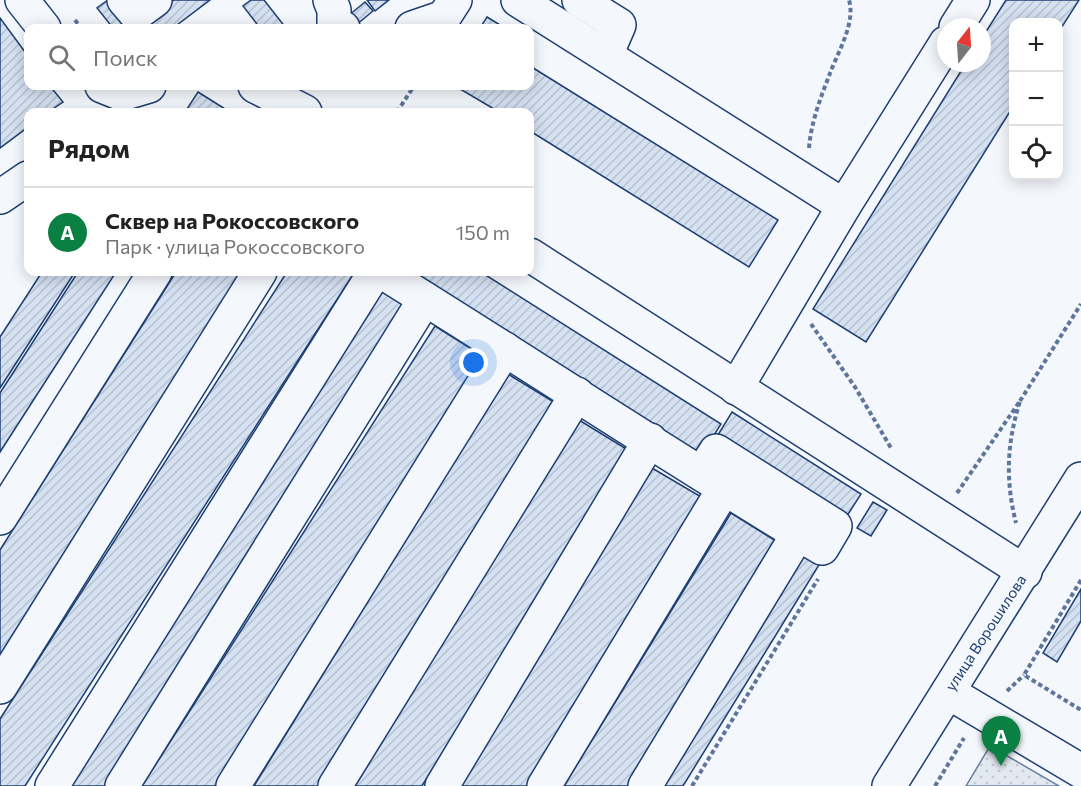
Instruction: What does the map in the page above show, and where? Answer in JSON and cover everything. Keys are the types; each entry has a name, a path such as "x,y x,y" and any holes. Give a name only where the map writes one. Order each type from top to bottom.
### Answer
{"main road":[{"path":"22,0 41,24"},
{"path":"124,0 136,14 155,0"},
{"path":"424,24 444,17 455,0"},
{"path":"518,0 844,206"},
{"path":"579,0 619,25 606,55"},
{"path":"962,18 973,0"},
{"path":"736,388 844,206 937,57"},
{"path":"263,90 297,108"},
{"path":"0,197 24,181"},
{"path":"534,258 1025,572"},
{"path":"0,518 152,276"},
{"path":"0,687 257,276"},
{"path":"52,786 372,276"},
{"path":"389,276 714,480"},
{"path":"122,786 425,298"},
{"path":"233,786 505,349"},
{"path":"336,786 577,394"},
{"path":"442,786 650,440"},
{"path":"544,786 714,480 716,451 835,526 822,548 798,534 645,786"},
{"name":"улица Ворошилова","path":"889,786 1025,572 1081,479"},
{"path":"948,692 1081,771"}],"path":[{"path":"810,184 809,146 816,112 846,33 851,9 849,0"},
{"path":"400,108 411,90"},
{"path":"794,291 799,306 855,387 893,450"},
{"path":"956,495 1020,401 1081,304"},
{"path":"1017,526 1009,482 1009,434 1020,401"},
{"path":"692,786 823,572"},
{"path":"1081,580 1024,675 1081,710"},
{"path":"935,786 968,733"}],"shaded area":[{"path":"990,746 1059,786 966,786"}],"building":[{"path":"108,0 112,0 131,24 110,24 97,8"},
{"path":"174,0 210,0 178,24 142,24"},
{"path":"251,0 264,0 283,24 257,24 243,6"},
{"path":"367,0 389,0 375,11"},
{"path":"1006,0 1079,0 1063,25 1063,18 1009,18 1009,113 866,342 813,309 960,72 991,72 991,24"},
{"path":"365,2 373,11 357,24 348,16"},
{"path":"487,17 498,24 483,24"},
{"path":"0,18 24,51 24,90 53,90 63,102 54,108 24,108 24,130 0,148"},
{"path":"534,68 778,220 749,267 534,133 534,108 492,108 462,90 534,90"},
{"path":"198,92 224,108 188,108"},
{"path":"39,276 72,276 0,388 0,337"},
{"path":"75,276 113,276 0,452 0,393"},
{"path":"173,276 244,276 0,661 0,550"},
{"path":"284,276 352,276 25,786 0,786 0,719"},
{"path":"409,276 487,276 721,424 699,459"},
{"path":"380,285 415,308 108,786 58,786"},
{"path":"435,326 489,360 218,786 142,786"},
{"path":"508,374 557,404 321,786 254,786"},
{"path":"732,412 861,494 845,519 716,438"},
{"path":"579,420 628,450 422,786 355,786"},
{"path":"652,468 703,498 528,786 459,786"},
{"path":"873,502 887,510 871,536 857,528"},
{"path":"731,513 779,543 629,786 564,786"},
{"path":"797,545 822,560 683,786 649,786"},
{"path":"1081,589 1081,621 1057,662 1043,653"}],"place":[{"name":"Сквер на Рокоссовского","path":"1001,766"}]}
